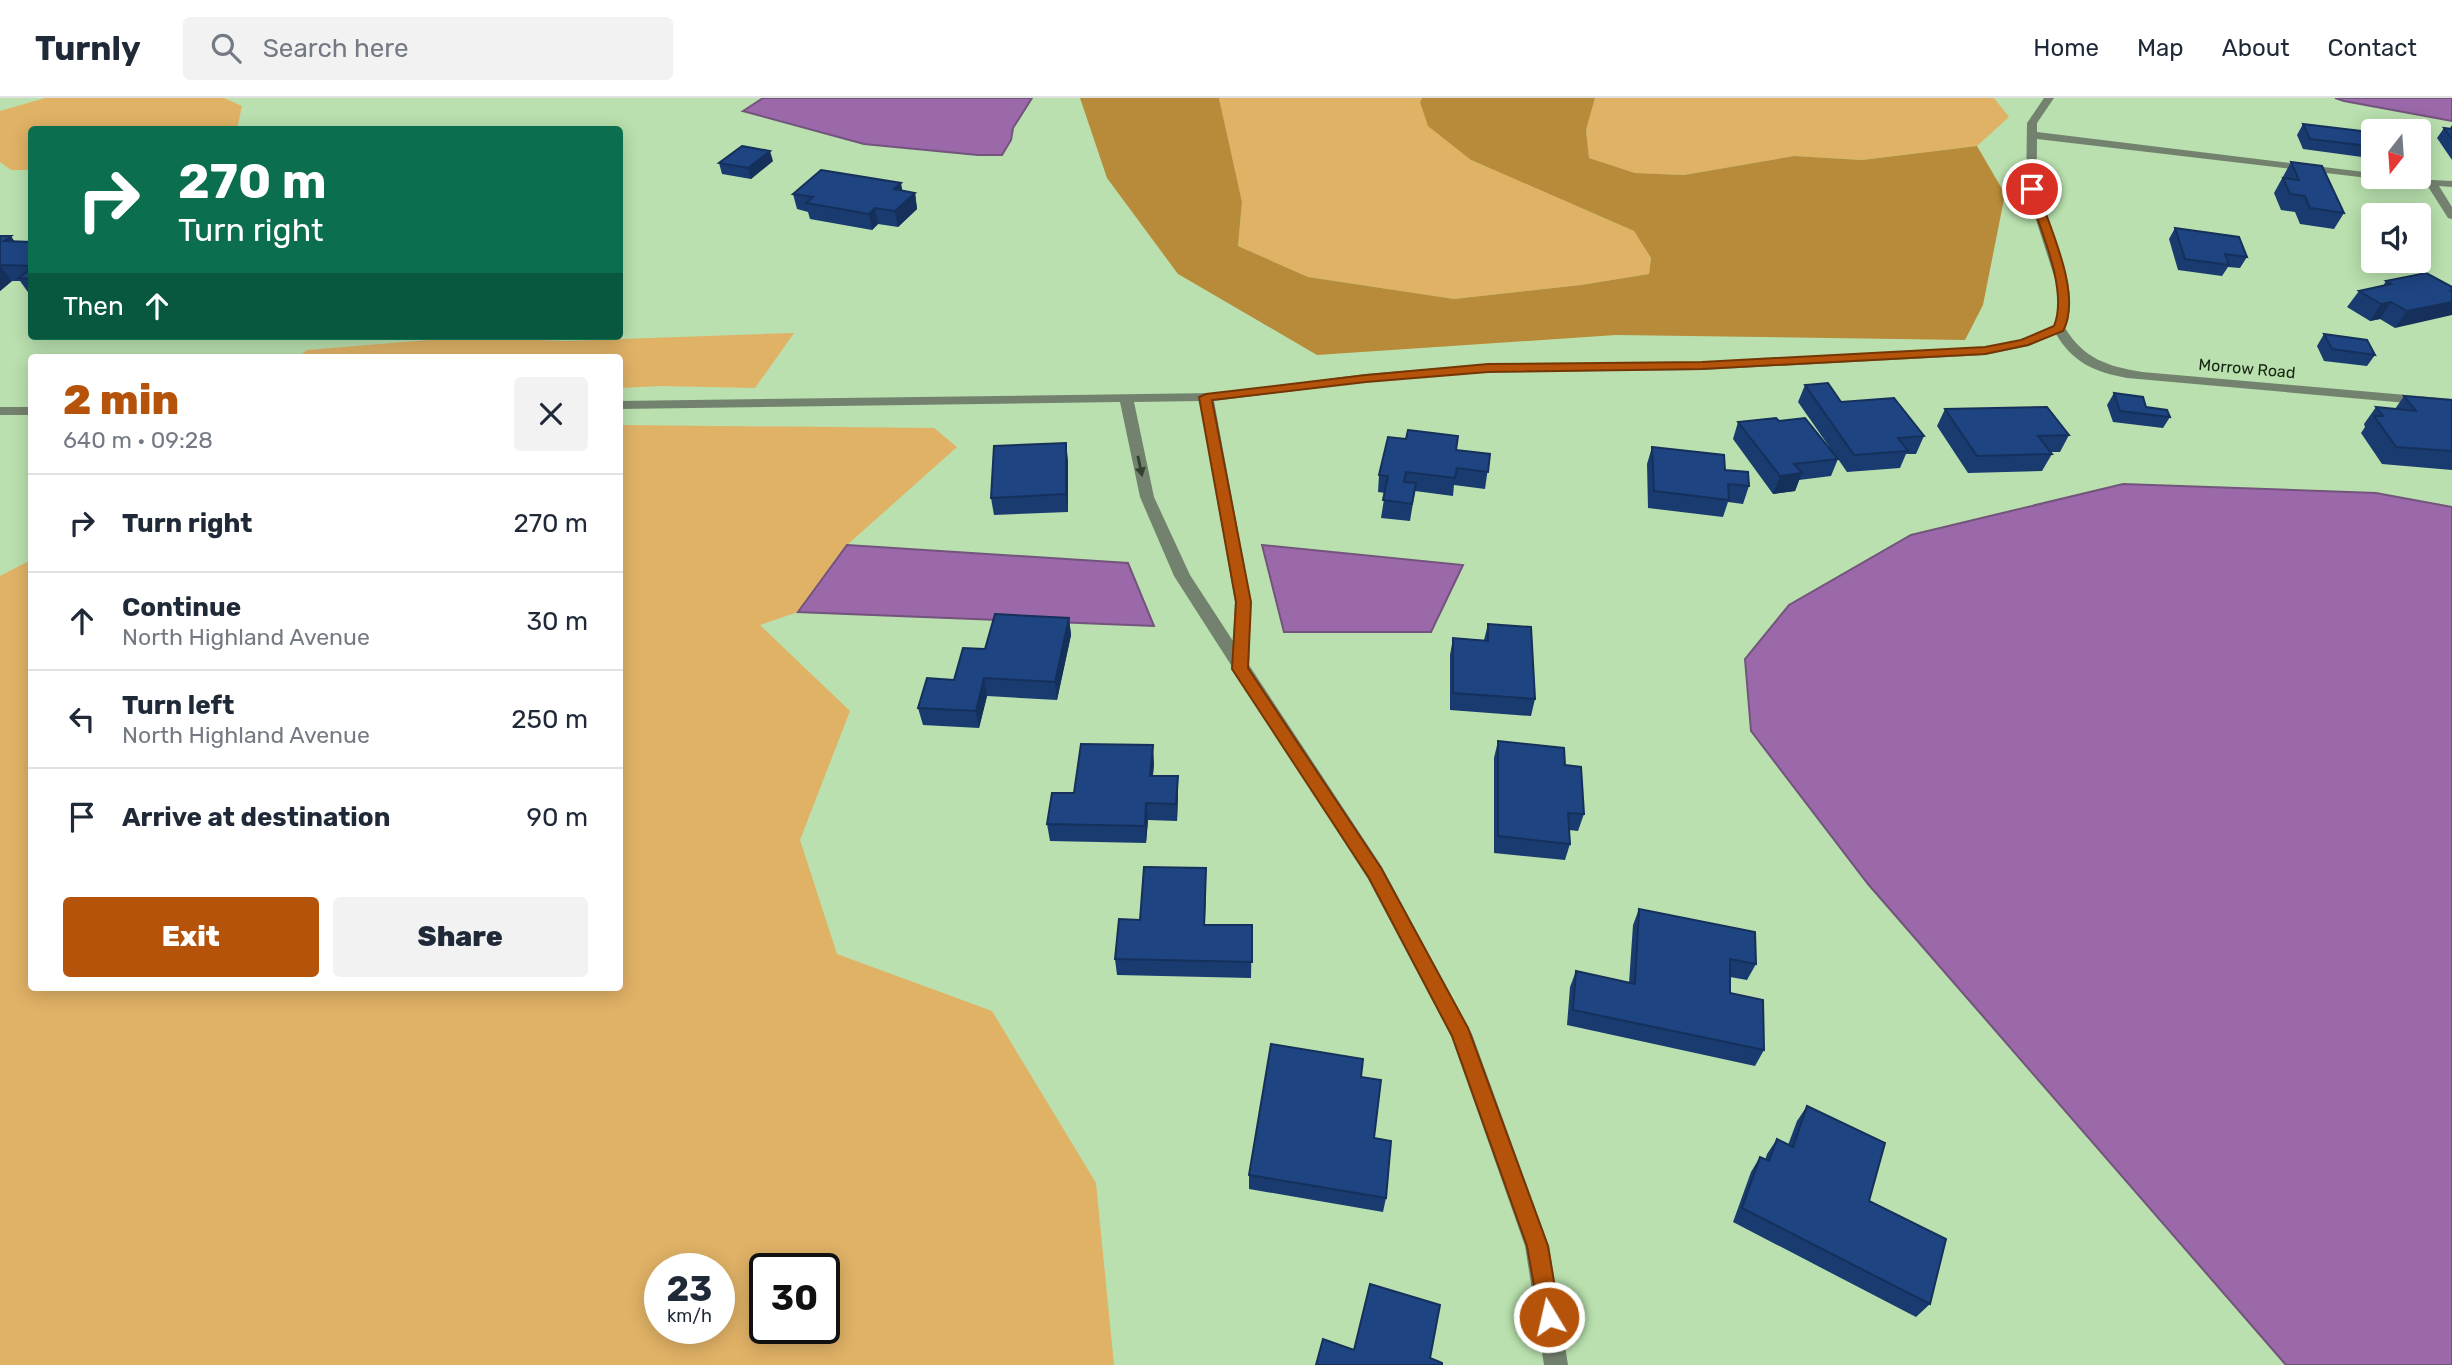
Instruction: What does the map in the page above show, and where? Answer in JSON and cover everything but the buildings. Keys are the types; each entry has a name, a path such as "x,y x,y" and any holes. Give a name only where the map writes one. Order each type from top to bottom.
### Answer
{"street":[{"path":"623,405 1206,397 1366,378 1488,368 1702,366 1985,351 2024,343 2059,328 2065,313 2063,285 2032,189 2032,123 2049,98"},
{"path":"2032,135 2361,175"},
{"path":"2431,182 2452,184"},
{"path":"2431,182 2452,216"},
{"name":"Morrow Road","path":"2059,328 2071,351 2107,370 2142,376 2452,403"},
{"path":"1206,397 1243,602 1240,669"},
{"path":"1126,399 1146,496 1182,576 1375,873 1461,1034 1537,1246 1556,1365"},
{"path":"0,411 28,411"}],"shaded area":[{"path":"45,98 224,98 242,106 238,126 28,126 28,170 11,170 0,162 0,111"},
{"path":"763,98 1032,98 1013,128 1011,140 1002,155 978,155 864,144 743,111"},
{"path":"1080,98 1219,98 1242,202 1238,246 1308,277 1454,299 1581,285 1649,274 1651,258 1634,231 1471,160 1428,126 1420,102 1422,98 1595,98 1586,130 1589,158 1635,173 1684,175 1794,156 1862,160 1977,146 2005,194 1983,305 1965,340 1616,335 1317,355 1178,274 1107,178"},
{"path":"1219,98 1422,98 1420,102 1471,160 1634,231 1651,258 1649,274 1581,285 1454,299 1308,277 1238,246 1242,202"},
{"path":"1595,98 1994,98 2009,117 1977,146 1862,160 1794,156 1684,175 1635,173 1589,158 1586,130"},
{"path":"2335,98 2452,98 2452,121 2344,101"},
{"path":"794,333 755,388 623,388 623,354 302,354 307,350 429,340 623,339"},
{"path":"623,425 934,428 957,447 847,545 798,612 760,625 850,711 800,840 837,954 992,1011 1096,1183 1114,1365 0,1365 0,576 28,562 28,991 623,991"},
{"path":"2123,484 2376,493 2452,507 2452,1365 2286,1365 1868,884 1751,731 1745,659 1789,605 1911,535"},
{"path":"847,545 1128,563 1154,626 798,612"},
{"path":"1262,545 1463,565 1431,632 1284,632"}],"route":[{"path":"1549,1317 1537,1246 1461,1034 1375,873 1240,669 1243,602 1206,397 1366,378 1488,368 1702,366 1985,351 2024,343 2059,328 2065,313 2063,285 2032,189"}]}
